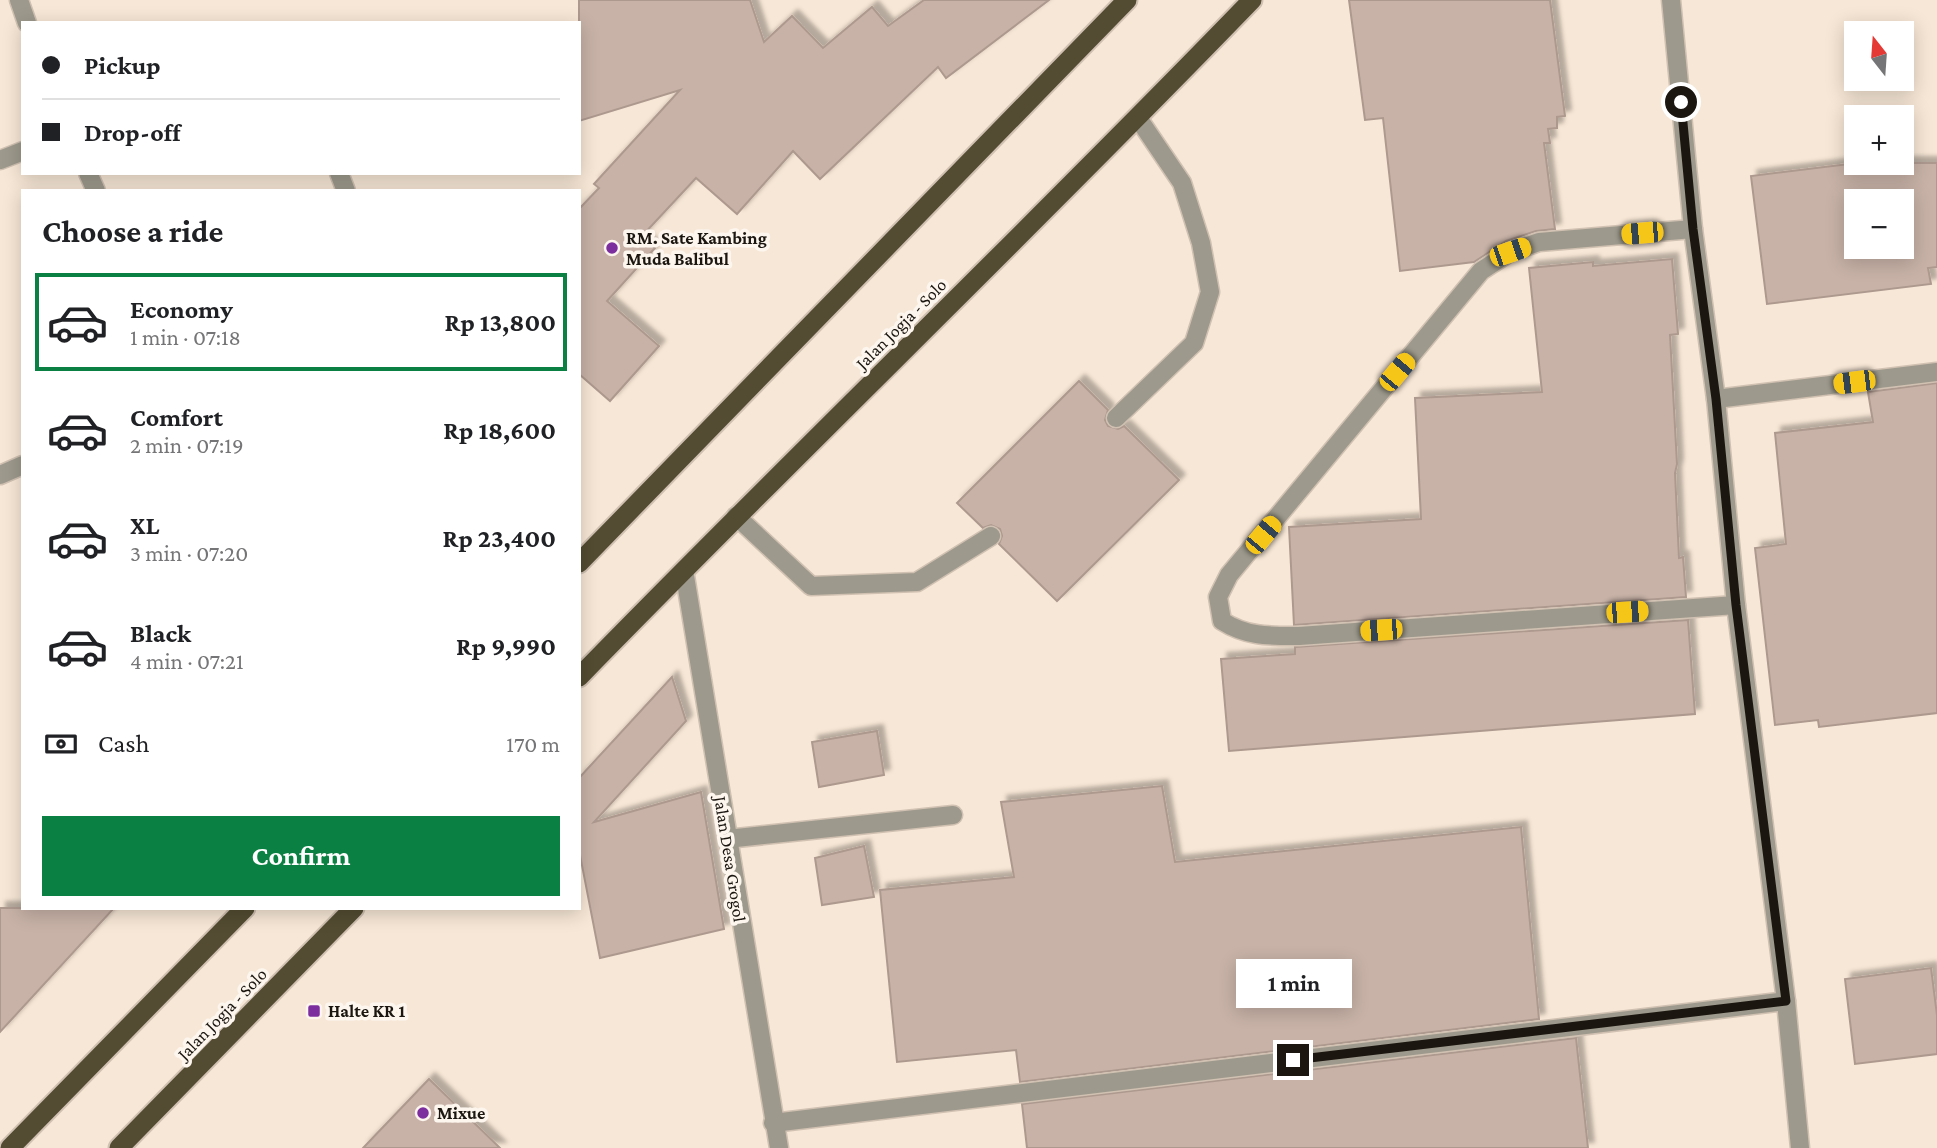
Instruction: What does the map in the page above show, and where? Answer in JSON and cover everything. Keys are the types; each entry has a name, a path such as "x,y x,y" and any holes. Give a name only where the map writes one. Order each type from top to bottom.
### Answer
{"highway":[{"path":"581,561 1127,0"},
{"name":"Jalan Jogja - Solo","path":"581,675 736,516 1138,118 1252,0"},
{"path":"10,1148 242,910"},
{"name":"Jalan Jogja - Solo","path":"119,1148 352,910"}],"street":[{"path":"19,0 26,21"},
{"path":"1671,0 1693,229 1716,399 1736,605 1786,1001 1800,1148"},
{"path":"1116,418 1194,343 1210,292 1201,243 1182,183 1138,118"},
{"path":"0,160 21,151"},
{"path":"1693,229 1539,242 1510,252 1481,271 1229,575 1218,597 1222,621 1257,636 1313,635 1736,605"},
{"path":"1716,399 1937,372"},
{"path":"0,475 21,466"},
{"path":"736,516 811,586 917,582 991,536"},
{"name":"Jalan Desa Grogol","path":"684,569 779,1148"},
{"path":"727,839 953,815"},
{"path":"773,1123 1786,1001"}],"building":[{"path":"579,0 750,0 764,42 792,16 823,48 872,7 888,26 924,0 1049,0 946,78 938,67 820,179 793,151 737,214 696,178 642,236 655,248 607,301 659,346 610,401 581,376 581,207 599,188 594,184 680,90 581,120"},
{"path":"1349,0 1550,0 1565,116 1557,117 1557,128 1548,129 1550,143 1544,143 1555,229 1536,231 1506,241 1474,262 1400,271 1383,118 1365,120"},
{"path":"1914,163 1937,163 1937,267 1928,268 1931,284 1767,304 1751,176 1844,165 1844,175 1914,175"},
{"path":"1672,259 1678,334 1670,335 1677,464 1675,473 1679,558 1683,557 1686,597 1294,625 1289,527 1421,519 1415,398 1542,392 1529,268"},
{"path":"1079,381 1108,410 1105,420 1108,426 1118,429 1124,426 1179,480 1057,601 999,544 1002,536 1000,529 991,525 983,528 957,503"},
{"path":"1937,383 1937,713 1819,727 1818,720 1775,725 1755,548 1786,544 1775,433 1873,422 1868,392"},
{"path":"1688,620 1695,714 1229,751 1221,659 1295,654 1295,647"},
{"path":"672,677 686,721 594,822 701,792 724,929 600,958 581,860 581,776"},
{"path":"877,731 884,775 819,787 812,742"},
{"path":"1162,786 1175,862 1521,827 1539,1019 1020,1082 1016,1050 897,1062 880,890 1014,877 1001,802"},
{"path":"864,846 874,897 822,905 815,858"},
{"path":"0,908 112,910 0,1032"},
{"path":"1931,968 1937,1015 1937,1054 1855,1064 1845,979"},
{"path":"1576,1038 1588,1148 1027,1148 1022,1104"},
{"path":"429,1079 500,1148 363,1148"}],"place":[{"name":"RM. Sate Kambing Muda Balibul","path":"612,248"},
{"name":"Halte KR 1","path":"314,1011"},
{"name":"Mixue","path":"423,1113"}],"route":[{"path":"1293,1060 1786,1001 1736,605 1716,399 1693,229 1681,102"}]}
